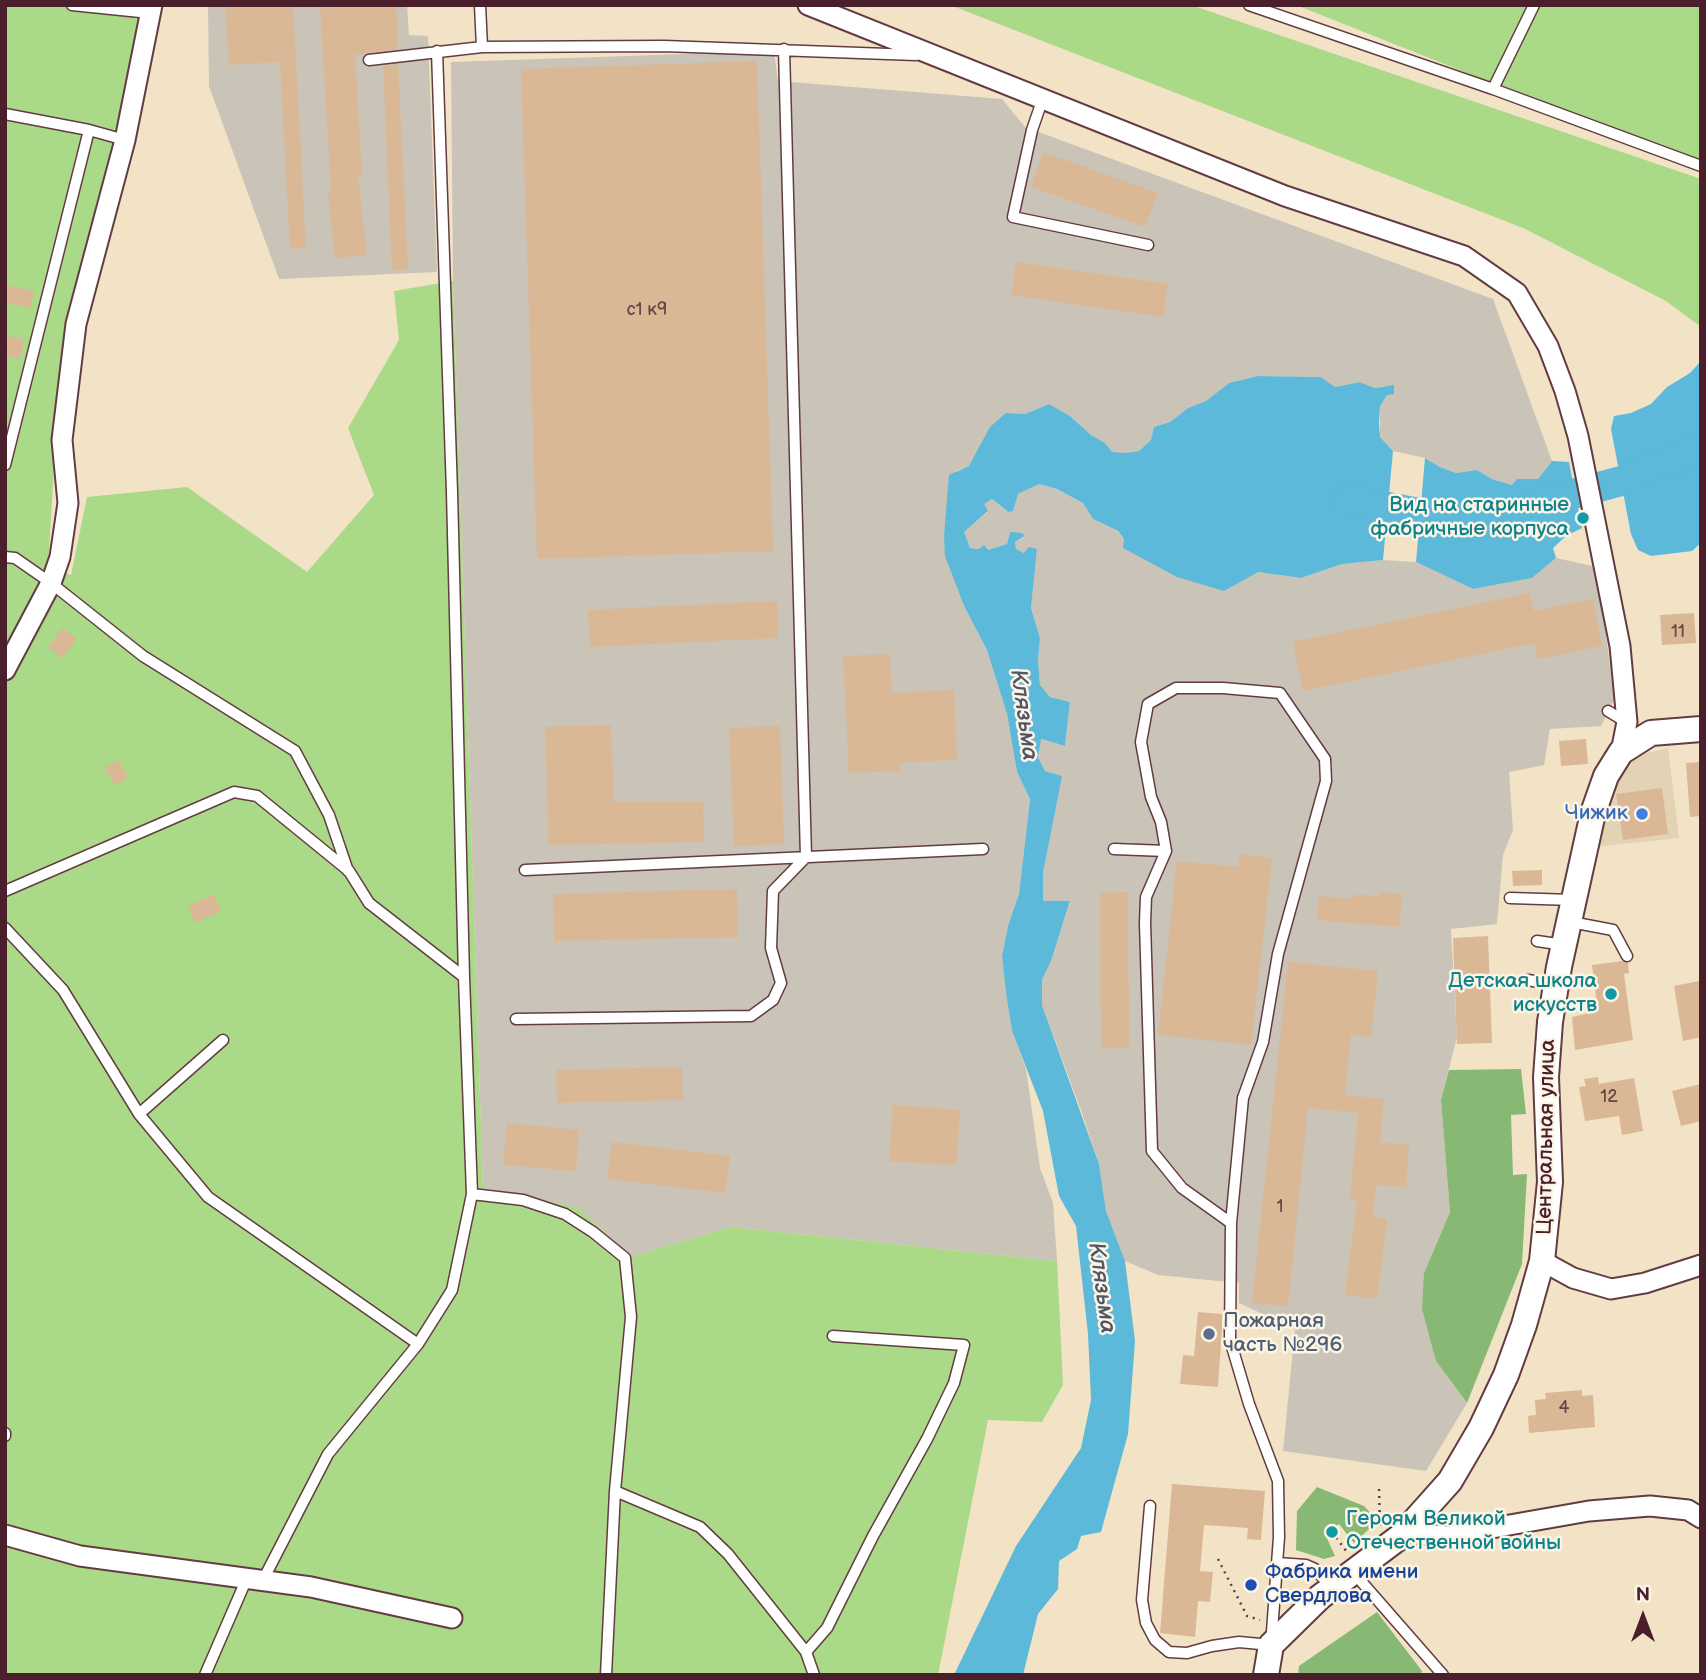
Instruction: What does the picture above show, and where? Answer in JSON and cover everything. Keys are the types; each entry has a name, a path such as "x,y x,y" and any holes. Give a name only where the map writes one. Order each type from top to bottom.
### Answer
{"street":[{"path":"808,5 1285,196 1464,256 1517,293 1548,346 1565,390 1578,436 1599,538 1601,577 1620,646 1627,722 1621,752"},
{"path":"5,670 51,583 60,557 68,503 62,440 76,324 125,140 151,9"},
{"name":"Центральная улица","path":"1272,1645 1332,1588 1351,1563 1392,1532 1450,1481 1481,1428 1506,1375 1524,1325 1542,1261 1550,1182 1546,1077 1550,1022 1593,813 1606,776 1621,752 1651,733 1701,729"},
{"path":"1542,1261 1573,1279 1611,1289 1645,1283 1701,1266"},
{"path":"1392,1532 1447,1536 1589,1511 1650,1506 1688,1510 1701,1518"},
{"path":"5,1535 80,1556 311,1587 452,1618"},
{"path":"1266,1675 1272,1645"}],"lane":[{"path":"72,5 151,9"},
{"path":"480,5 482,47"},
{"path":"1249,5 1493,89 1701,166"},
{"path":"1493,89 1534,5"},
{"path":"369,60 482,47 664,46 936,56"},
{"path":"516,1019 751,1016 773,1000 781,983 771,948 773,891 806,857 784,49"},
{"path":"205,1675 255,1578 328,1454 418,1344 452,1290 472,1194 437,51"},
{"path":"1042,98 1032,130 1013,217 1148,245"},
{"path":"5,114 89,130 125,140"},
{"path":"5,465 89,130"},
{"path":"5,557 15,558 51,583 143,656 295,751 329,815 349,871 369,903 464,977"},
{"path":"1150,1506 1142,1600 1146,1623 1155,1640 1169,1652 1187,1653 1239,1642 1272,1645 1278,1481 1249,1404 1230,1340 1231,1223 1243,1098 1263,1042 1279,954 1326,781 1325,759 1280,693 1223,688 1176,688 1148,704 1142,742 1151,797 1161,822 1166,850 1146,897 1152,1151 1182,1188 1231,1223"},
{"path":"1608,711 1627,722"},
{"path":"5,891 234,792 257,796 349,871"},
{"path":"525,870 983,849"},
{"path":"1114,849 1166,850"},
{"path":"1510,898 1569,922 1613,930 1627,956"},
{"path":"1537,941 1569,922"},
{"path":"5,928 63,990 139,1114 208,1197 418,1344"},
{"path":"1528,980 1556,985"},
{"path":"139,1114 223,1040"},
{"path":"472,1194 523,1200 565,1214 625,1258 631,1317 615,1491 606,1675"},
{"path":"806,1652 827,1628 873,1536 927,1439 954,1383 964,1345 832,1336"},
{"path":"615,1491 700,1527 728,1553 806,1652 814,1675"},
{"path":"1277,1563 1306,1565 1315,1569 1332,1588"},
{"path":"1351,1563 1443,1675"}],"path":[{"path":"1379,1489 1392,1532"},
{"path":"1332,1532 1351,1563"},
{"path":"1218,1559 1247,1616 1260,1620"}],"shaded area":[{"path":"208,5 407,5 409,35 428,36 437,272 279,279 209,86"},
{"path":"774,51 778,81 1002,99 1025,127 1493,299 1552,461 1538,479 1517,479 1513,485 1492,479 1477,470 1456,473 1425,458 1393,451 1380,437 1380,408 1387,395 1383,386 1375,388 1358,382 1335,387 1321,377 1258,376 1229,383 1206,401 1188,408 1170,422 1155,427 1151,440 1139,451 1126,453 1112,453 1105,443 1091,435 1070,416 1049,404 1025,414 1006,413 969,466 956,471 944,536 965,608 987,650 1007,714 1017,772 1030,799 1019,894 1008,926 1002,956 1012,1031 1026,1069 1040,1168 1053,1203 1057,1261 730,1227 630,1257 579,1208 483,1188 453,281 451,62"},
{"path":"1039,484 1057,489 1083,503 1093,519 1117,531 1124,539 1258,572 1301,578 1342,564 1383,560 1416,562 1473,589 1532,578 1556,558 1592,566 1601,594 1614,700 1601,726 1550,729 1544,765 1509,772 1513,830 1503,855 1497,924 1451,929 1457,1037 1441,1100 1450,1212 1424,1273 1436,1361 1467,1403 1426,1471 1283,1451 1295,1329 1239,1303 1239,1283 1158,1275 1125,1261 1106,1211 1099,1164 1042,1005 1042,980 1070,902 1043,901 1043,873 1061,776 1045,771 1038,757 1040,739 1065,746 1070,702 1050,697 1040,685 1040,638 1031,608 1037,549 1024,553 1016,549 1015,542 1025,537 1010,532 1007,544 988,550 970,548 963,532 988,512 983,504 992,499 1007,512 1018,494"},
{"path":"1668,748 1679,838 1593,847 1609,782 1627,758"}],"green space":[{"path":"5,5 142,5 115,140 61,354 48,566 71,575 87,497 187,487 307,572 374,495 348,428 399,340 394,291 453,281 483,1188 579,1208 630,1257 730,1227 1057,1261 1063,1385 1042,1422 988,1420 938,1675 5,1675"},
{"path":"950,5 1191,5 1701,179 1701,327 1666,301 1523,228"},
{"path":"1296,5 1701,5 1701,166"},
{"path":"1521,1069 1526,1114 1511,1115 1513,1175 1527,1174 1522,1264 1467,1403 1436,1361 1422,1309 1424,1273 1450,1212 1441,1100 1449,1070"},
{"path":"1317,1487 1364,1506 1378,1521 1354,1543 1339,1524 1325,1534 1335,1556 1324,1559 1296,1550 1297,1511"},
{"path":"1377,1612 1422,1671 1421,1675 1298,1675 1299,1666"}],"water":[{"path":"1701,361 1701,543 1692,551 1651,556 1638,550 1631,534 1611,429 1614,416 1631,413 1651,404 1667,387 1690,373"},
{"path":"1258,376 1321,377 1335,387 1359,382 1375,388 1394,385 1394,394 1387,395 1380,407 1380,437 1393,451 1383,560 1342,564 1301,578 1258,572 1224,591 1177,577 1123,548 1124,539 1118,531 1093,519 1083,503 1057,489 1039,484 1018,494 1013,511 1008,512 992,499 984,504 988,511 964,532 970,548 979,549 984,545 988,550 1007,544 1010,532 1022,533 1025,536 1015,542 1016,549 1024,553 1029,547 1037,549 1031,608 1040,638 1040,685 1050,697 1070,702 1065,746 1041,739 1038,757 1045,771 1062,776 1043,873 1043,901 1070,901 1051,961 1042,980 1042,1005 1099,1164 1106,1211 1125,1261 1135,1341 1128,1434 1101,1532 1081,1536 1077,1549 1059,1561 1058,1589 1038,1614 1023,1675 954,1675 1016,1546 1081,1448 1091,1400 1088,1334 1076,1226 1059,1196 1043,1111 1012,1031 1002,956 1008,926 1019,894 1030,799 1017,772 1007,714 987,650 965,608 945,556 949,475 969,466 990,427 1006,413 1025,414 1049,404 1070,416 1091,435 1105,443 1112,452 1126,453 1139,451 1151,440 1154,427 1170,422 1188,408 1206,401 1229,383"},
{"path":"1425,458 1456,473 1477,470 1492,479 1512,485 1517,479 1538,479 1552,461 1569,462 1582,528 1566,536 1553,548 1556,558 1532,578 1473,589 1416,562"}],"building":[{"path":"225,5 293,5 306,248 290,249 280,62 229,65"},
{"path":"320,5 396,5 398,49 355,55 362,176 358,176 367,255 335,258 328,192 331,192"},
{"path":"757,61 773,551 537,559 521,69"},
{"path":"398,64 408,269 392,270 383,66"},
{"path":"1043,152 1158,193 1145,227 1031,187"},
{"path":"1016,262 1168,284 1163,317 1011,295"},
{"path":"5,285 34,291 31,308 5,303"},
{"path":"9,336 24,339 20,359 5,355"},
{"path":"1530,593 1534,611 1593,599 1602,646 1538,659 1535,643 1303,691 1293,642"},
{"path":"777,601 778,638 590,647 588,610"},
{"path":"1694,613 1696,643 1662,645 1660,615"},
{"path":"63,628 77,639 62,658 48,647"},
{"path":"890,654 892,693 954,690 957,760 900,762 901,771 849,773 843,656"},
{"path":"611,725 614,802 703,802 704,842 549,845 545,727"},
{"path":"780,726 784,844 734,846 729,728"},
{"path":"1586,739 1588,764 1561,766 1559,741"},
{"path":"118,760 128,777 115,785 104,768"},
{"path":"1701,762 1701,816 1690,817 1686,763"},
{"name":"Чижик","path":"1662,788 1668,834 1623,840 1616,794"},
{"path":"1240,854 1272,858 1251,1045 1158,1035 1177,861 1238,867"},
{"path":"1542,870 1542,885 1513,886 1512,871"},
{"path":"737,889 738,937 554,941 553,894"},
{"path":"1128,892 1129,1048 1101,1048 1100,893"},
{"path":"1379,892 1402,894 1399,927 1317,920 1319,896 1348,899 1359,894 1379,898"},
{"path":"214,894 221,911 195,923 188,906"},
{"path":"1488,936 1492,1043 1457,1044 1453,938"},
{"name":"Детская школа искусств","path":"1622,961 1628,963 1629,973 1624,974 1633,1040 1575,1050 1572,1017 1598,1011 1592,965"},
{"path":"1288,962 1378,971 1371,1037 1351,1035 1345,1095 1384,1099 1380,1142 1409,1145 1406,1187 1376,1185 1373,1217 1387,1219 1377,1299 1345,1295 1357,1201 1350,1200 1358,1113 1308,1108 1288,1306 1252,1303"},
{"path":"1699,981 1701,1037 1683,1041 1674,986"},
{"path":"682,1067 683,1100 557,1103 556,1070"},
{"path":"1598,1077 1599,1084 1634,1078 1643,1131 1622,1135 1619,1116 1585,1121 1579,1087 1586,1086 1584,1079"},
{"path":"1701,1084 1701,1121 1681,1126 1672,1091"},
{"path":"893,1105 960,1110 956,1165 889,1161"},
{"path":"507,1123 579,1130 576,1171 503,1165"},
{"path":"612,1142 730,1156 725,1193 607,1179"},
{"name":"Пожарная часть №296","path":"1198,1312 1223,1314 1218,1387 1180,1384 1183,1355 1194,1356"},
{"path":"1582,1390 1582,1396 1593,1395 1595,1427 1529,1433 1528,1416 1536,1415 1535,1400 1546,1399 1545,1393"},
{"path":"1172,1484 1265,1491 1261,1540 1247,1539 1248,1528 1204,1525 1200,1571 1213,1572 1210,1602 1198,1601 1195,1637 1160,1633"}],"waterway":[{"name":"Клязьма","path":"1536,504 1621,481 1701,447"},
{"name":"Клязьма","path":"1349,501 1434,516 1459,514"}],"place":[{"name":"Вид на старинные фабричные корпуса","path":"1583,518"},
{"name":"Чижик","path":"1642,814"},
{"name":"Детская школа искусств","path":"1611,994"},
{"name":"Пожарная часть №296","path":"1209,1334"},
{"name":"Героям Великой Отечественной войны","path":"1332,1532"},
{"name":"Фабрика имени Свердлова","path":"1251,1585"}]}
